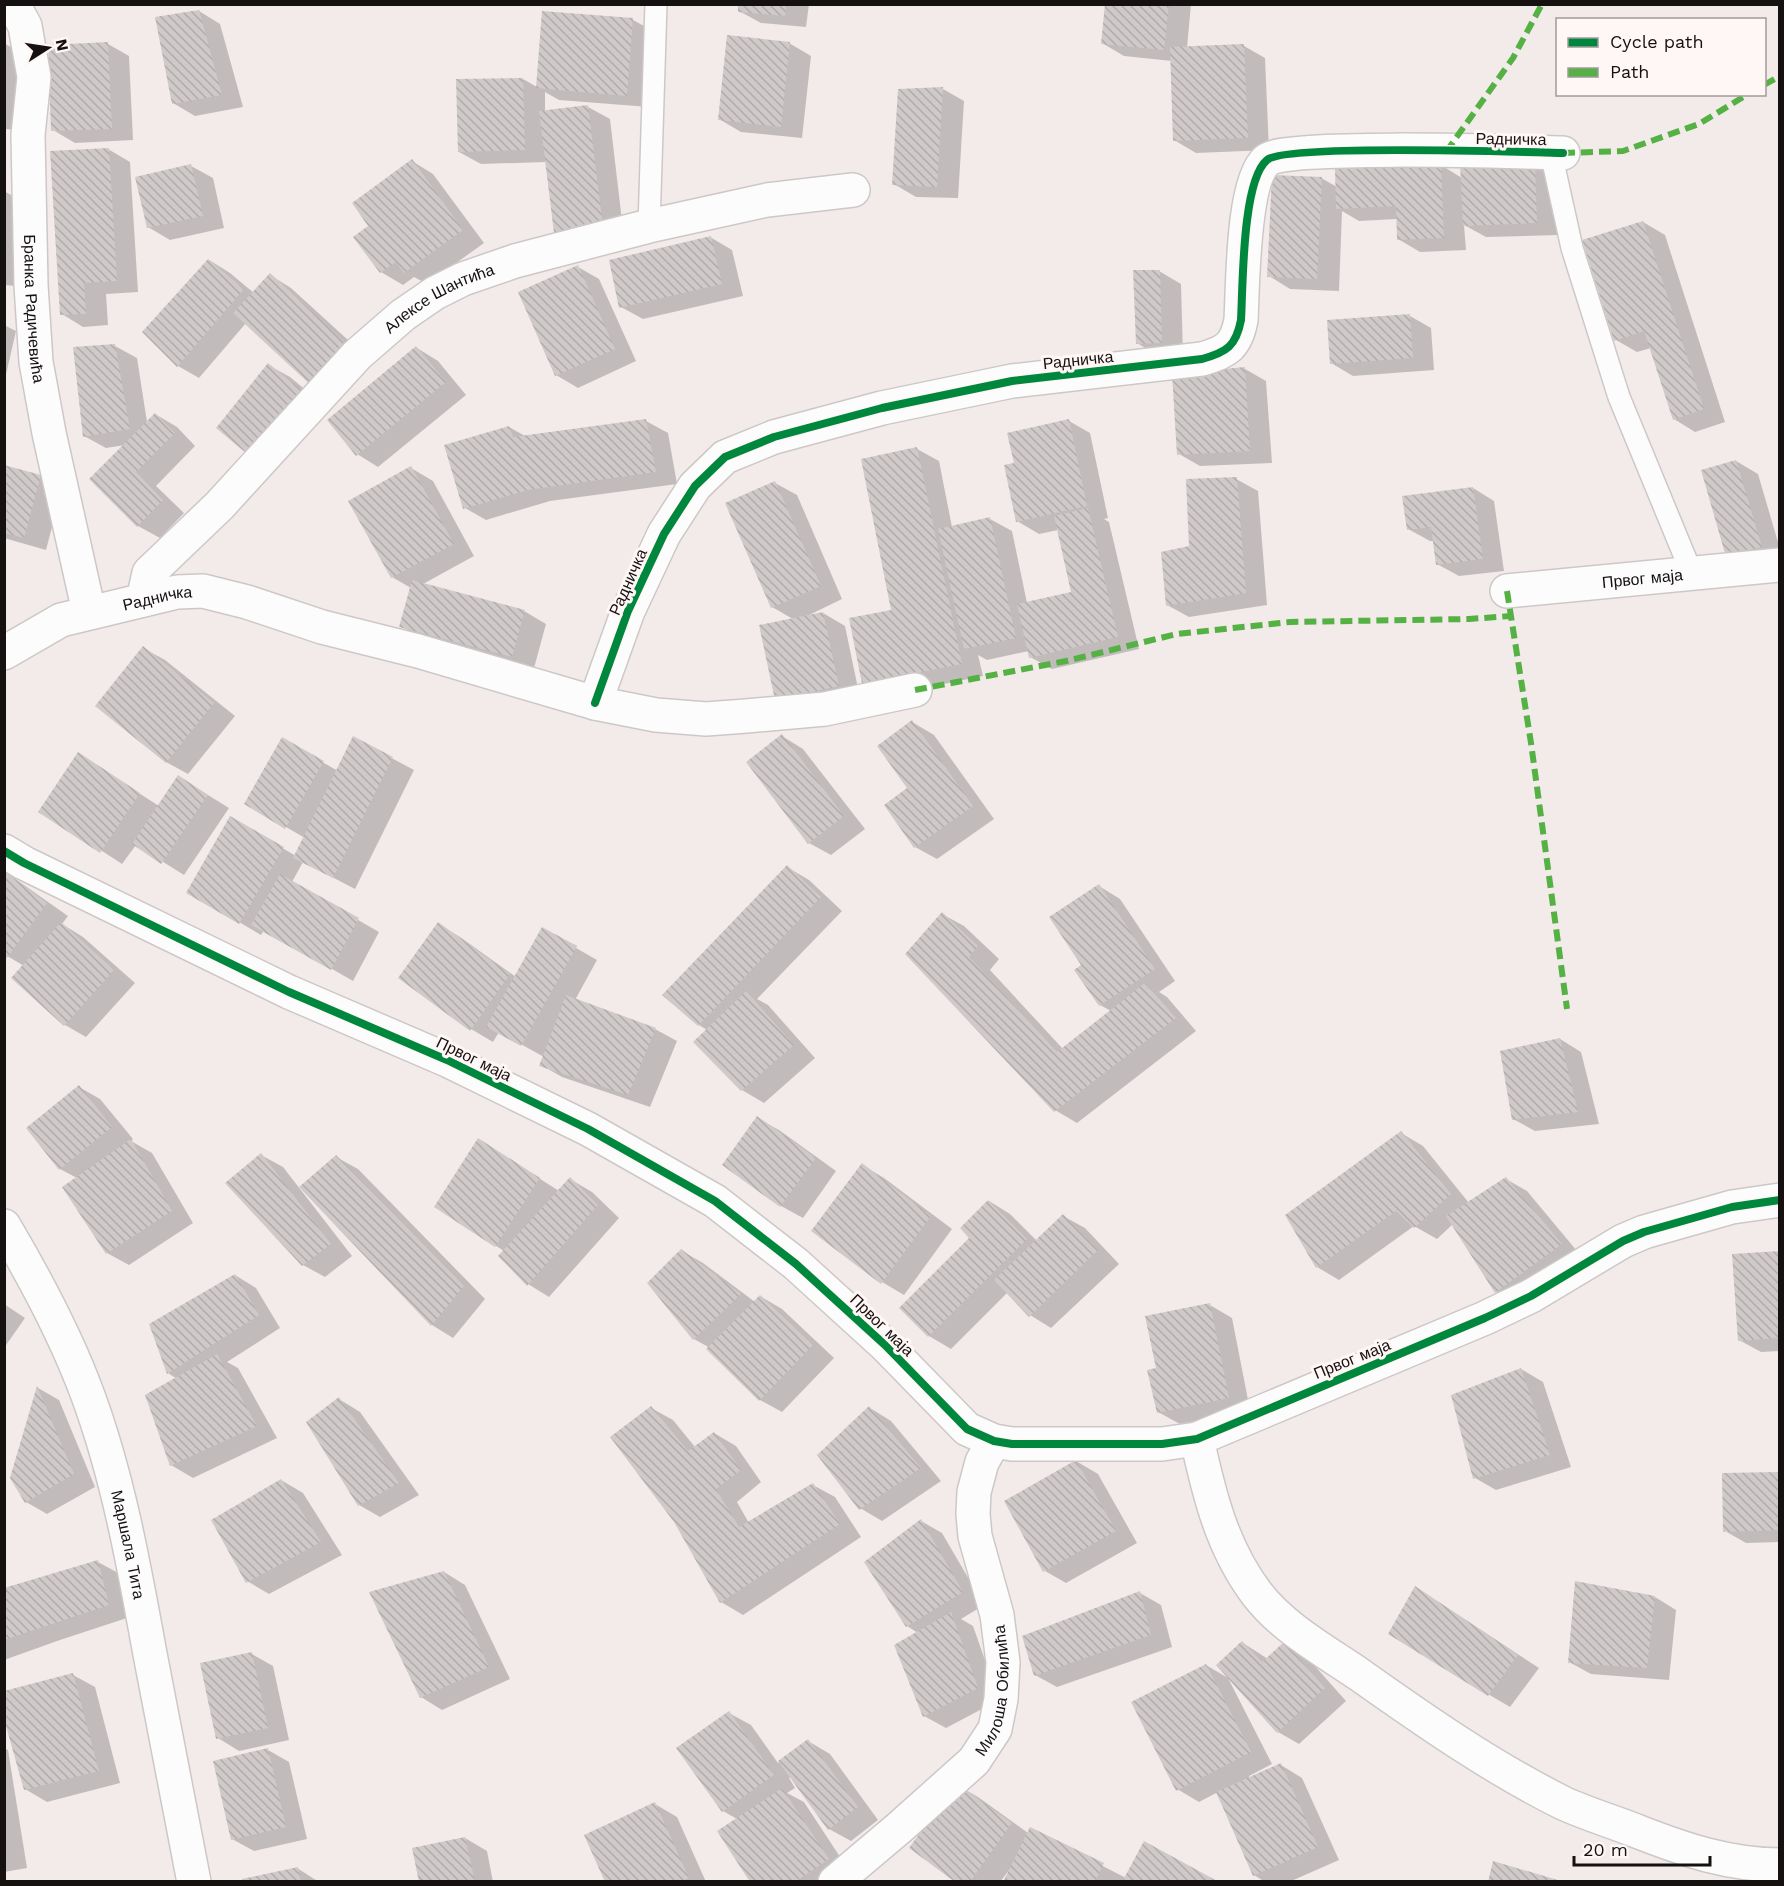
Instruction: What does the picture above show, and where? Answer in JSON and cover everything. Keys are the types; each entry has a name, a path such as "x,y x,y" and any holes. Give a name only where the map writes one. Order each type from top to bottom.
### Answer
{"street":[{"name":"Бранка Радичевића","path":"13,4 25,26 34,77 28,135 31,285 36,362 49,433 89,612"},
{"name":"Радничка","path":"595,703 628,611 664,534 696,486 725,457 774,437 882,408 958,392 1012,381 1202,359 1219,354 1231,347 1239,333 1249,200 1258,174 1267,160 1280,154 1341,150 1557,153"},
{"name":"Алексе Шантића","path":"142,600 149,573 220,505 357,355 403,315 435,293 463,279 515,261 650,226 767,200 853,189"},
{"name":"Првог маја","path":"1507,591 1779,565"},
{"name":"Радничка","path":"4,653 61,620 177,592 203,591 247,602 322,627 418,651 595,703 656,715 706,719 825,709 915,690"},
{"name":"Првог маја","path":"4,851 289,992 477,1075 588,1130 715,1201 796,1264 885,1346 967,1429 994,1441 1012,1444 1162,1444 1197,1439 1485,1318 1531,1296 1616,1245 1644,1232 1732,1208 1779,1200"},
{"name":"Маршала Тита","path":"4,1226 43,1292 62,1330 88,1394 117,1493 194,1881"},
{"path":"1197,1439 1214,1509 1227,1544 1239,1568 1258,1596 1287,1623 1475,1754 1564,1803 1678,1847 1719,1858 1779,1865"},
{"name":"Милоша Обилића","path":"835,1881 974,1761 994,1729 1001,1699 1003,1662 997,1615 975,1536 973,1514 982,1462 994,1441"}],"lane":[{"path":"650,226 656,4"},
{"path":"1557,153 1572,248 1616,386 1692,574"}],"building":[{"path":"738,4 786,4 785,16 738,12"},
{"path":"1105,4 1169,4 1164,50 1101,44"},
{"path":"199,10 222,95 172,104 155,17"},
{"path":"542,11 633,18 627,96 536,88"},
{"path":"727,35 790,42 781,127 718,120"},
{"path":"108,42 112,129 51,131 48,45"},
{"path":"1244,44 1248,138 1173,141 1170,47"},
{"path":"523,78 525,150 458,152 456,79"},
{"path":"943,87 937,187 892,185 898,89"},
{"path":"588,105 603,227 554,233 539,111"},
{"path":"109,148 117,281 84,283 86,314 60,315 50,151"},
{"path":"412,159 463,230 404,273 396,262 380,273 353,237 368,226 352,203"},
{"path":"1535,161 1537,223 1463,226 1460,163"},
{"path":"191,164 203,216 147,228 135,177"},
{"path":"1441,164 1444,238 1397,240 1396,206 1336,209 1335,169"},
{"path":"1272,175 1322,177 1317,279 1267,277"},
{"path":"1643,221 1704,409 1673,420 1644,331 1614,341 1582,240"},
{"path":"711,236 722,284 619,308 609,260"},
{"path":"208,259 244,289 177,367 142,332"},
{"path":"578,265 615,349 555,376 518,292"},
{"path":"1133,270 1160,270 1162,343 1136,344"},
{"path":"270,273 351,348 314,388 233,313"},
{"path":"1410,314 1413,358 1330,364 1327,320"},
{"path":"115,344 130,429 83,437 73,347"},
{"path":"416,346 446,382 356,456 327,420"},
{"path":"268,363 304,392 252,458 216,428"},
{"path":"1245,367 1250,451 1177,455 1172,374"},
{"path":"155,413 175,433 136,472 163,500 137,527 89,479"},
{"path":"646,419 656,472 528,490 463,509 444,445 509,426 513,437"},
{"path":"1069,419 1087,506 1016,522 1004,465 1014,463 1007,433"},
{"path":"917,447 962,664 862,684 849,618 891,610 861,459"},
{"path":"1736,460 1762,547 1726,557 1701,470"},
{"path":"4,465 41,475 24,538 4,533"},
{"path":"411,466 454,544 391,578 348,501"},
{"path":"1237,477 1246,593 1166,606 1161,552 1189,546 1186,479"},
{"path":"775,481 821,586 771,608 725,503"},
{"path":"1473,487 1483,559 1436,565 1431,527 1407,530 1402,496"},
{"path":"1088,508 1118,637 1029,658 1017,604 1071,592 1054,516"},
{"path":"990,517 1016,638 964,649 938,529"},
{"path":"412,580 525,610 512,657 399,627"},
{"path":"823,612 839,686 775,700 759,625"},
{"path":"143,646 214,703 166,763 95,706"},
{"path":"912,720 973,806 914,848 884,805 907,788 877,746"},
{"path":"782,734 844,816 808,844 746,762"},
{"path":"353,736 393,757 333,878 293,858"},
{"path":"282,737 324,761 285,829 244,804"},
{"path":"78,752 140,793 100,853 38,812"},
{"path":"178,775 208,795 161,864 132,844"},
{"path":"230,816 284,847 239,924 186,893"},
{"path":"787,865 821,897 698,1026 662,995"},
{"path":"5,872 47,903 7,958 5,956"},
{"path":"280,874 359,918 331,970 251,925"},
{"path":"1099,884 1155,969 1099,1006 1074,970 1081,965 1049,917"},
{"path":"942,912 978,946 969,957 1057,1052 1145,983 1176,1018 1054,1112 905,954"},
{"path":"61,922 114,970 64,1026 11,978"},
{"path":"438,922 510,974 470,1031 398,978"},
{"path":"542,927 577,946 521,1046 486,1027"},
{"path":"746,991 794,1045 741,1091 693,1042"},
{"path":"566,995 656,1028 628,1095 539,1066"},
{"path":"1560,1038 1578,1112 1512,1120 1500,1051"},
{"path":"79,1085 112,1127 59,1170 26,1128"},
{"path":"757,1116 816,1158 780,1207 722,1165"},
{"path":"1401,1131 1451,1194 1414,1228 1396,1211 1316,1268 1285,1215"},
{"path":"478,1138 540,1178 495,1247 434,1207"},
{"path":"131,1139 172,1211 106,1254 62,1187"},
{"path":"261,1153 331,1244 302,1266 225,1183"},
{"path":"336,1155 464,1286 431,1326 299,1187"},
{"path":"862,1163 931,1216 881,1284 811,1231"},
{"path":"570,1177 598,1205 527,1286 498,1256"},
{"path":"1506,1177 1562,1244 1495,1293 1446,1216"},
{"path":"988,1200 1027,1239 928,1337 899,1308 969,1238 960,1228"},
{"path":"1063,1214 1098,1250 1029,1317 994,1280"},
{"path":"681,1249 741,1294 693,1340 647,1283"},
{"path":"1780,1251 1780,1338 1738,1341 1732,1254"},
{"path":"235,1274 259,1315 167,1374 149,1324"},
{"path":"760,1295 813,1345 759,1401 706,1349"},
{"path":"1210,1303 1229,1398 1157,1413 1147,1370 1156,1368 1145,1316"},
{"path":"217,1354 257,1426 170,1466 145,1395"},
{"path":"1521,1368 1550,1455 1473,1479 1451,1395"},
{"path":"37,1386 74,1474 25,1503 10,1478"},
{"path":"339,1397 399,1483 358,1506 306,1422"},
{"path":"651,1406 688,1451 714,1432 741,1470 716,1489 739,1527 813,1483 840,1524 720,1603 674,1522 610,1437"},
{"path":"869,1406 921,1468 859,1510 817,1455"},
{"path":"1076,1460 1116,1531 1043,1572 1004,1501"},
{"path":"1780,1472 1780,1530 1723,1532 1722,1473"},
{"path":"281,1479 321,1542 246,1583 211,1520"},
{"path":"921,1519 963,1592 906,1627 864,1562"},
{"path":"98,1560 109,1605 4,1640 4,1588"},
{"path":"444,1571 489,1667 420,1698 369,1592"},
{"path":"1575,1581 1655,1596 1647,1668 1568,1663"},
{"path":"1415,1586 1518,1655 1488,1696 1388,1634"},
{"path":"1140,1591 1151,1635 1034,1676 1022,1636"},
{"path":"951,1612 978,1688 923,1717 894,1645"},
{"path":"1242,1641 1262,1662 1284,1642 1325,1688 1277,1733 1216,1665"},
{"path":"252,1652 268,1728 216,1739 200,1663"},
{"path":"1206,1664 1251,1752 1176,1791 1131,1702"},
{"path":"73,1673 99,1771 24,1790 4,1719 4,1691"},
{"path":"729,1711 774,1775 722,1812 676,1748"},
{"path":"808,1739 858,1807 828,1830 778,1761"},
{"path":"268,1748 286,1827 231,1840 213,1761"},
{"path":"1281,1763 1318,1847 1253,1876 1216,1792"},
{"path":"956,1783 1012,1823 970,1882 955,1882 909,1848"},
{"path":"782,1788 829,1859 795,1882 750,1882 717,1831"},
{"path":"655,1802 689,1878 680,1882 605,1882 584,1835"},
{"path":"1030,1827 1104,1863 1095,1882 1003,1882"},
{"path":"465,1837 475,1882 419,1882 412,1848"},
{"path":"1144,1841 1219,1882 1122,1882"},
{"path":"1493,1861 1561,1881 1561,1882 1488,1882"},
{"path":"298,1867 301,1882 243,1882 242,1879"}],"marked path":[{"path":"1446,152 1513,58 1542,4"},
{"path":"1766,84 1780,76"},
{"path":"1563,153 1623,151 1699,124 1745,96"},
{"path":"1507,591 1531,743 1567,1009"},
{"path":"915,690 1066,661 1177,634 1290,622 1469,619 1511,616"}],"cycle path":[{"path":"595,703 628,611 664,534 695,486 725,457 774,437 882,408 1012,381 1202,359 1218,354 1229,347 1239,329 1248,211 1259,172 1267,160 1283,155 1358,150 1563,153"},
{"path":"4,851 24,863 289,992 447,1060 588,1129 715,1201 796,1264 885,1345 967,1429 994,1441 1012,1444 1162,1444 1197,1439 1485,1318 1531,1296 1623,1241 1644,1232 1732,1207 1780,1200"}]}
